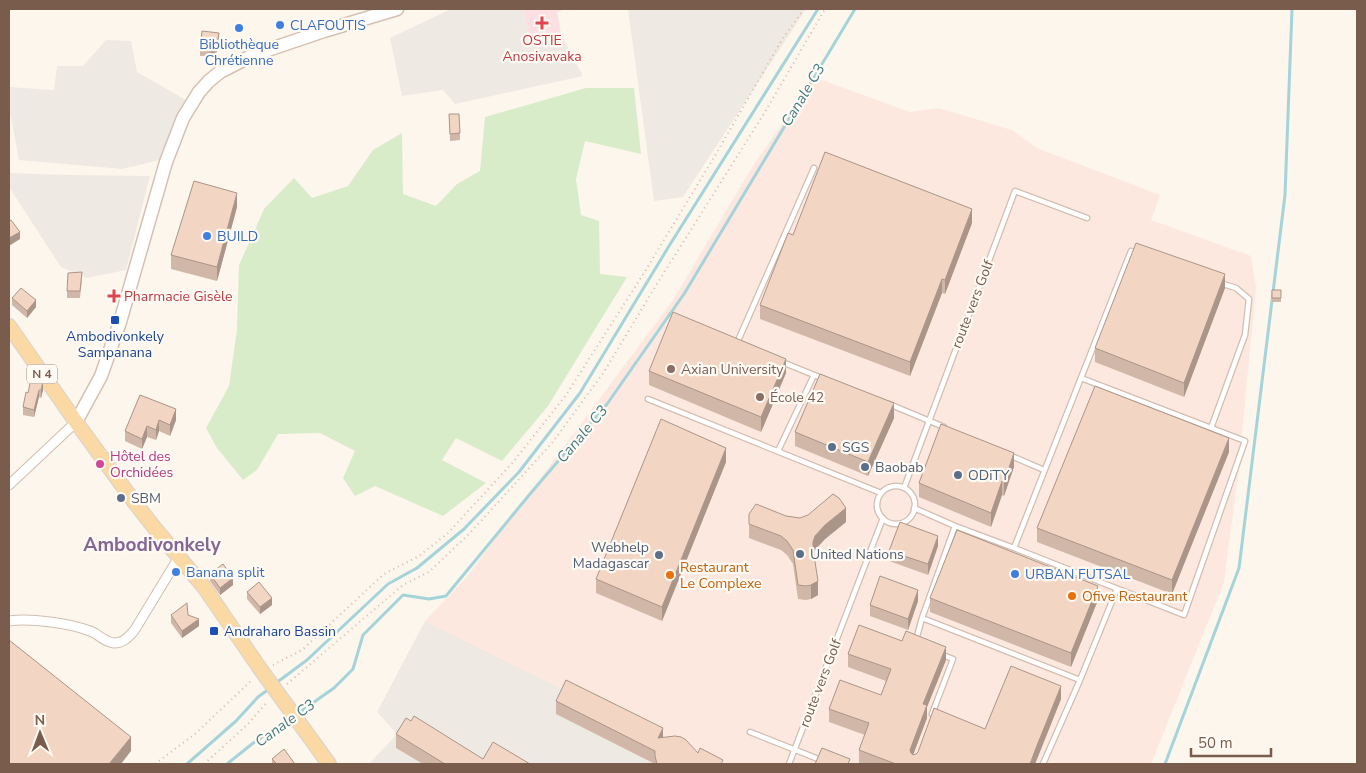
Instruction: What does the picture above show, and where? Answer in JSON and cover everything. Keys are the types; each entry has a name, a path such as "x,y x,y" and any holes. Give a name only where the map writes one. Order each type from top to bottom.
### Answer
{"main road":[{"path":"76,422 94,390 107,360 120,322 166,162 183,118 199,92 220,72 253,55 397,9"},
{"name":"N 4","path":"9,326 135,503 204,587 329,764"}],"street":[{"path":"9,485 76,422"},
{"path":"9,621 62,624 92,632 106,642 116,643 124,641 134,632 179,558"}],"lane":[{"path":"737,344 814,168"},
{"name":"route vers Golf","path":"904,488 1015,192 1086,218"},
{"path":"1014,548 1131,251 1140,254"},
{"path":"1211,428 1244,335 1249,299 1236,288 1219,282"},
{"path":"728,341 745,348"},
{"path":"780,361 832,382"},
{"path":"778,452 814,375"},
{"path":"914,508 955,526 1184,615 1244,441 1081,378"},
{"path":"648,400 881,492"},
{"path":"885,403 946,428"},
{"path":"1000,451 1044,470"},
{"path":"891,486 904,488 913,496 914,508 910,517 905,521 893,524 879,513 877,507 878,498 881,492 891,486"},
{"name":"route vers Golf","path":"789,764 883,518"},
{"path":"922,646 915,643 955,526"},
{"path":"1043,764 1117,589"},
{"path":"922,618 1080,680"},
{"path":"930,720 953,659 938,652"},
{"path":"750,732 831,764"}],"path":[{"path":"155,764 195,734 261,670 302,650 384,574 419,556 448,533 514,461 566,395 639,281 783,38 804,9"},
{"path":"204,764 248,724 277,692 404,585 429,572 470,533 552,443 604,372 765,112 825,9"}],"shaded area":[{"path":"451,9 524,9 529,41 561,34 583,76 455,104 443,90 402,96 390,38"},
{"name":"OSTIE Anosivavaka","path":"524,9 566,9 557,12 561,34 529,41"},
{"path":"628,9 806,9 683,197 654,201"},
{"path":"106,40 131,41 137,72 186,100 159,160 122,169 19,160 9,107 9,87 54,90 57,66 83,66"},
{"path":"814,77 910,112 939,108 1012,130 1037,148 1160,195 1151,220 1251,256 1256,287 1238,475 1224,582 1151,764 714,764 425,621 466,578 673,300 751,169"},
{"path":"10,173 150,176 126,270 87,278 61,267 9,187"},
{"path":"425,621 714,764 369,764 397,734 377,712"}],"green space":[{"path":"586,88 634,88 641,154 585,141 576,179 581,215 599,221 600,274 627,277 548,406 502,461 456,438 442,460 486,483 443,516 375,486 355,496 343,478 355,451 320,433 278,434 257,470 243,480 217,448 206,428 229,386 237,329 239,265 264,209 294,178 312,198 348,186 373,150 402,133 403,194 436,206 457,184 480,171 485,117"}],"building":[{"path":"202,31 219,33 217,45 209,49 200,49"},
{"path":"449,114 459,114 460,133 450,134"},
{"path":"825,152 972,209 945,280 942,279 910,362 760,305 788,233 793,235"},
{"path":"194,181 237,193 217,267 171,255"},
{"path":"11,220 20,232 9,238 9,221"},
{"path":"1136,243 1225,274 1184,383 1095,348"},
{"path":"82,272 80,291 67,291 68,273"},
{"path":"21,288 36,300 27,311 12,298"},
{"path":"1272,290 1281,290 1281,298 1272,298"},
{"path":"673,312 786,359 761,417 649,371"},
{"path":"32,374 38,375 43,382 34,410 23,407"},
{"path":"820,374 894,403 868,462 795,432"},
{"path":"1095,386 1229,438 1172,580 1037,528"},
{"path":"140,395 176,409 170,425 159,420 156,430 147,426 142,439 125,431"},
{"path":"661,419 726,448 662,607 596,579"},
{"path":"941,424 1014,453 991,513 919,483"},
{"path":"833,494 839,498 846,508 815,536 813,549 818,581 806,586 798,585 793,550 787,541 781,536 749,524 749,514 756,504 786,516 800,518 808,515"},
{"path":"900,522 938,536 928,564 889,551"},
{"path":"957,530 1098,586 1071,653 930,598"},
{"path":"223,564 233,578 220,588 210,574"},
{"path":"880,576 918,590 908,619 870,605"},
{"path":"259,582 272,598 260,607 247,592"},
{"path":"187,603 188,615 199,619 182,631 171,615"},
{"path":"859,625 902,641 906,631 946,647 923,704 927,705 910,750 913,755 918,752 934,708 985,729 1011,666 1061,686 1030,764 896,764 859,750 869,723 829,709 840,680 881,695 891,669 848,654"},
{"path":"9,640 131,737 109,764 9,764"},
{"path":"566,680 663,728 658,738 681,737 698,753 700,748 723,760 721,764 657,764 655,751 556,701"},
{"path":"414,716 483,759 493,742 530,764 445,764 396,734 406,718 411,721"},
{"path":"822,748 850,759 848,764 815,764"},
{"path":"284,749 295,764 277,764 272,759"}],"waterway":[{"path":"276,683 307,660 388,584 417,568 464,529 519,472 580,393 669,246 818,9"},
{"name":"Canale C3","path":"297,714 334,688 353,669 363,635 403,595 429,599 446,596 607,404 684,294 855,9"},
{"path":"1165,764 1239,568 1285,195 1292,9"},
{"path":"187,764 236,721 258,697 269,689"},
{"name":"Canale C3","path":"227,764 291,717"}],"place":[{"name":"OSTIE Anosivavaka","path":"542,23"},
{"name":"CLAFOUTIS","path":"280,25"},
{"name":"Bibliothèque Chrétienne","path":"239,28"},
{"name":"BUILD","path":"207,236"},
{"name":"Pharmacie Gisèle","path":"114,296"},
{"name":"Ambodivonkely Sampanana","path":"115,320"},
{"name":"Axian University","path":"671,369"},
{"name":"École 42","path":"760,397"},
{"name":"SGS","path":"832,447"},
{"name":"Hôtel des Orchidées","path":"100,464"},
{"name":"Baobab","path":"865,467"},
{"name":"ODiTY","path":"958,475"},
{"name":"SBM","path":"121,498"},
{"name":"United Nations","path":"800,554"},
{"name":"Webhelp Madagascar","path":"659,555"},
{"name":"Banana split","path":"176,572"},
{"name":"URBAN FUTSAL","path":"1015,574"},
{"name":"Restaurant Le Complexe","path":"670,575"},
{"name":"Ofive Restaurant","path":"1072,596"},
{"name":"Andraharo Bassin","path":"214,631"}],"district":[{"name":"Ambodivonkely","path":"152,544"}]}
